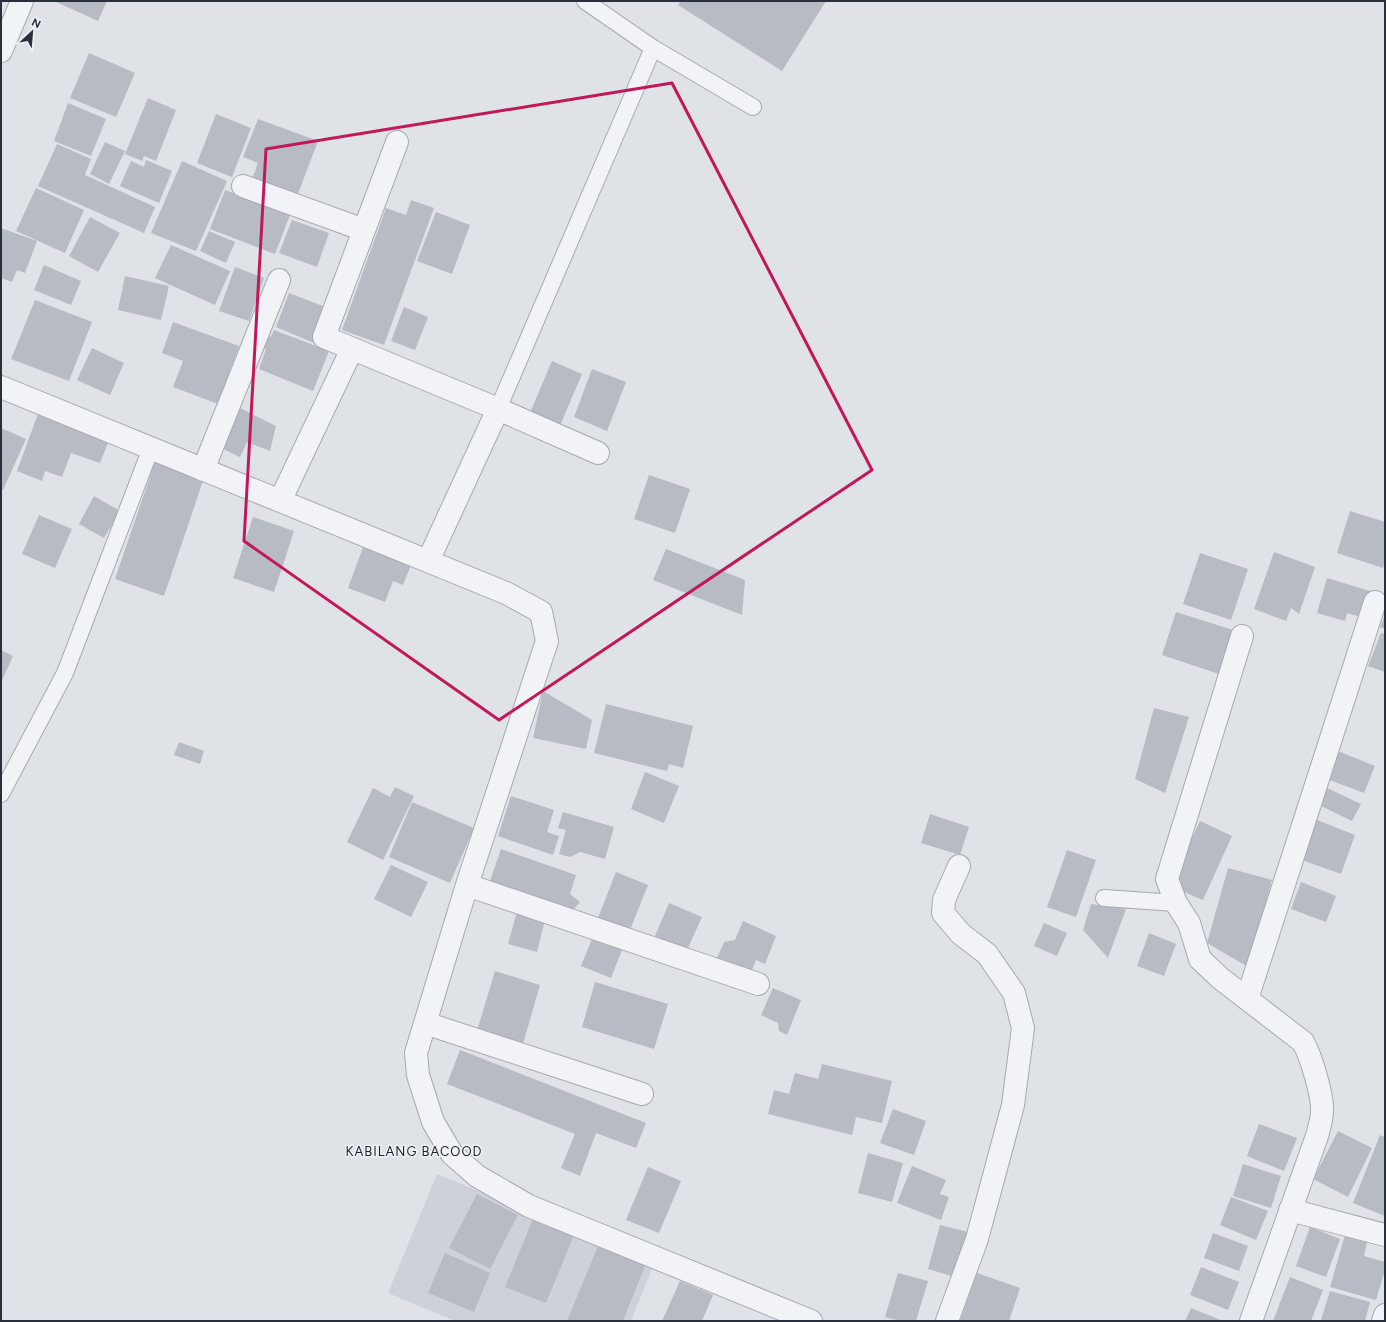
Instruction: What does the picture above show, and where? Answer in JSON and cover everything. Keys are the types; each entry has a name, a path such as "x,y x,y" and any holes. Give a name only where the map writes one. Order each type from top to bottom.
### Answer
{"street":[{"path":"1,51 22,1"},
{"path":"396,142 324,337 498,408 598,453"},
{"path":"243,186 364,230"},
{"path":"204,470 279,280"},
{"path":"280,501 352,349"},
{"path":"1,387 506,593 541,612 547,641 467,885 416,1053 418,1075 433,1122 452,1154 477,1176 529,1206 775,1314 812,1321"},
{"path":"428,561 498,408"},
{"path":"1247,999 1375,602"},
{"path":"1242,636 1170,864 1167,879 1176,903 1189,923 1200,959 1220,978 1303,1042 1309,1052 1322,1110 1317,1136 1252,1321"},
{"path":"947,1321 977,1239 1014,1105 1023,1028 1014,993 987,954 961,934 943,913 944,900 959,866"},
{"path":"467,885 758,984"},
{"path":"425,1023 642,1094"},
{"path":"1290,1210 1385,1235"},
{"path":"1383,1321 1385,1316"}],"lane":[{"path":"585,1 653,48 754,107"},
{"path":"498,408 653,48"},
{"path":"1,794 65,672 151,448"},
{"path":"1104,898 1176,903"}],"highlighted area":[{"path":"672,83 872,470 499,720 244,541 266,149"}],"shaded area":[{"path":"437,1174 654,1264 631,1321 455,1321 388,1293"}],"building":[{"path":"54,1 107,1 98,21"},
{"path":"681,1 826,1 782,71 678,5"},
{"path":"89,53 135,73 116,117 70,98"},
{"path":"148,98 176,110 156,161 144,156 142,161 125,154"},
{"path":"68,103 106,119 91,156 54,141"},
{"path":"216,114 251,128 232,177 197,163"},
{"path":"258,119 318,141 296,199 251,182 258,163 243,157"},
{"path":"105,142 125,151 109,184 90,174"},
{"path":"57,144 91,159 85,175 155,207 144,233 38,186"},
{"path":"146,160 172,171 159,203 120,186 131,161 144,167"},
{"path":"182,161 227,181 196,251 151,233"},
{"path":"36,188 84,210 65,253 16,231"},
{"path":"225,190 290,215 275,254 210,229"},
{"path":"411,200 434,208 384,345 342,330 386,208 406,215"},
{"path":"436,212 470,225 452,274 417,261"},
{"path":"90,217 120,233 98,272 69,256"},
{"path":"292,220 329,233 317,267 279,253"},
{"path":"1,228 37,241 25,273 17,270 12,282 1,278"},
{"path":"209,231 235,242 226,263 200,251"},
{"path":"171,245 230,271 215,305 155,278"},
{"path":"44,265 81,281 71,305 34,290"},
{"path":"235,267 264,278 249,321 219,311"},
{"path":"125,276 169,286 161,320 118,310"},
{"path":"289,293 328,308 314,343 276,327"},
{"path":"35,300 92,322 69,381 11,359"},
{"path":"404,307 428,317 415,350 391,341"},
{"path":"173,322 239,346 218,404 173,387 183,361 162,353"},
{"path":"274,330 329,351 313,391 259,369 266,349 258,346 263,333 271,337"},
{"path":"92,348 124,363 110,395 77,380"},
{"path":"552,361 582,374 559,428 529,415"},
{"path":"592,369 626,382 607,431 574,417"},
{"path":"236,406 276,426 270,451 247,442 240,457 217,446"},
{"path":"39,411 110,438 100,463 71,453 62,477 45,471 42,481 17,471"},
{"path":"1,428 26,439 3,490 1,489"},
{"path":"155,462 204,478 164,596 115,579"},
{"path":"649,475 690,489 675,533 634,519"},
{"path":"94,496 120,511 104,538 79,524"},
{"path":"1350,511 1385,522 1385,561 1383,568 1337,553"},
{"path":"39,515 72,529 55,568 22,554"},
{"path":"253,517 294,531 274,592 233,578"},
{"path":"365,542 413,560 403,585 393,581 385,602 348,588"},
{"path":"666,549 745,580 742,615 653,580"},
{"path":"1274,552 1315,567 1299,614 1291,608 1286,621 1254,609"},
{"path":"1200,553 1248,569 1231,620 1183,604"},
{"path":"1327,578 1370,591 1361,617 1347,613 1345,621 1317,613"},
{"path":"1176,612 1233,630 1219,674 1162,655"},
{"path":"1385,615 1385,629 1380,627"},
{"path":"1381,633 1385,634 1385,672 1368,666"},
{"path":"1,650 13,656 1,683"},
{"path":"543,691 592,720 586,749 533,738"},
{"path":"606,704 693,726 683,768 669,764 667,771 594,753"},
{"path":"1154,708 1189,717 1165,793 1135,779"},
{"path":"179,742 204,751 200,764 174,755"},
{"path":"1338,751 1375,766 1364,793 1327,779"},
{"path":"645,772 679,786 664,823 631,809"},
{"path":"395,787 414,796 383,860 347,842 373,788 390,797"},
{"path":"1325,787 1361,804 1352,821 1317,804"},
{"path":"511,796 554,810 547,832 559,836 553,855 498,836"},
{"path":"412,802 474,828 450,883 389,857"},
{"path":"563,812 614,827 605,859 580,852 570,857 559,854 566,830 558,828"},
{"path":"930,814 969,827 960,855 921,843"},
{"path":"1317,820 1355,835 1341,874 1302,860"},
{"path":"1200,821 1232,836 1203,900 1170,886"},
{"path":"501,849 576,875 570,894 580,902 571,912 489,884"},
{"path":"1067,850 1096,860 1076,917 1047,907"},
{"path":"391,865 428,882 411,917 374,899"},
{"path":"1228,868 1272,880 1248,967 1207,943"},
{"path":"616,872 648,885 630,930 598,918"},
{"path":"1301,882 1336,896 1326,922 1291,909"},
{"path":"669,903 702,917 687,950 655,936"},
{"path":"1091,904 1126,909 1108,958 1083,930"},
{"path":"517,912 545,920 537,952 508,944"},
{"path":"743,921 776,936 765,964 756,960 750,975 716,961 724,942 735,940"},
{"path":"1044,923 1067,933 1057,956 1034,946"},
{"path":"1149,933 1176,944 1164,976 1137,966"},
{"path":"594,934 624,945 611,978 581,966"},
{"path":"495,971 540,985 523,1044 477,1031"},
{"path":"595,982 668,1004 654,1049 582,1027"},
{"path":"773,988 801,1000 787,1035 779,1031 778,1023 761,1015"},
{"path":"460,1050 646,1123 636,1148 596,1133 580,1176 561,1168 575,1134 447,1084"},
{"path":"822,1064 892,1081 882,1123 856,1117 852,1135 768,1114 774,1090 789,1094 795,1073 818,1079"},
{"path":"893,1109 926,1121 914,1155 880,1143"},
{"path":"1259,1124 1297,1138 1284,1171 1247,1156"},
{"path":"1338,1131 1372,1148 1348,1197 1313,1179"},
{"path":"1380,1135 1385,1137 1385,1216 1353,1203"},
{"path":"868,1153 903,1163 892,1202 858,1193"},
{"path":"1243,1164 1281,1176 1271,1208 1233,1196"},
{"path":"912,1166 946,1180 940,1194 949,1197 941,1220 897,1203"},
{"path":"648,1167 681,1181 659,1233 626,1220"},
{"path":"477,1194 518,1215 490,1269 449,1248"},
{"path":"1231,1197 1268,1211 1256,1240 1220,1225"},
{"path":"533,1219 574,1235 546,1303 505,1287"},
{"path":"940,1225 968,1232 955,1277 928,1269"},
{"path":"1310,1227 1340,1239 1326,1277 1296,1266"},
{"path":"1213,1233 1248,1246 1239,1271 1204,1258"},
{"path":"1345,1235 1367,1242 1364,1256 1385,1262 1385,1270 1376,1300 1330,1287"},
{"path":"598,1246 645,1266 623,1321 567,1321"},
{"path":"445,1253 490,1273 474,1312 428,1293"},
{"path":"1201,1267 1239,1282 1228,1310 1190,1295"},
{"path":"898,1273 928,1281 916,1321 900,1321 885,1317"},
{"path":"977,1273 1020,1288 1009,1321 960,1321"},
{"path":"1290,1277 1323,1290 1311,1321 1273,1321"},
{"path":"680,1281 713,1295 702,1321 662,1321"},
{"path":"1330,1291 1370,1302 1365,1321 1321,1320"},
{"path":"1191,1308 1223,1321 1185,1321"}],"district":[{"name":"KABILANG BACOOD","path":"414,1151"}]}
